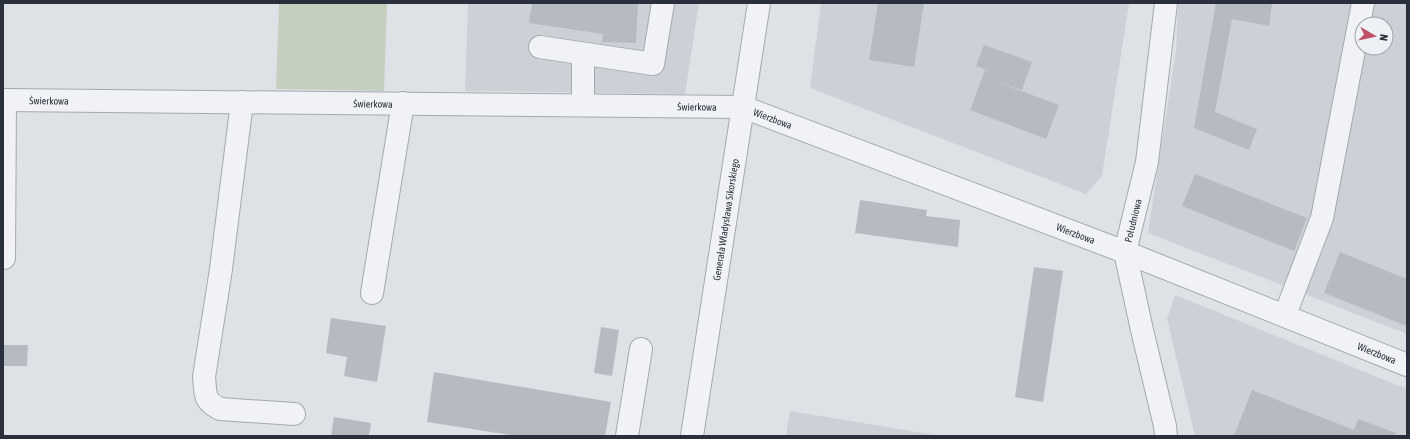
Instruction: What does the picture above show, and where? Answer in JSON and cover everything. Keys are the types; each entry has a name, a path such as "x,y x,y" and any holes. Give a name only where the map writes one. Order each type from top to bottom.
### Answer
{"street":[{"path":"540,47 653,64 663,3"},
{"name":"Generała Władysława Sikorskiego","path":"692,436 759,3"},
{"name":"Południowa","path":"1166,3 1147,162 1125,252 1166,436"},
{"path":"1285,315 1322,218 1363,3"},
{"path":"583,54 583,105"},
{"path":"4,100 4,258"},
{"name":"Świerkowa","path":"4,100 743,107"},
{"path":"242,102 229,208 204,377 205,393 210,404 220,410 294,414"},
{"path":"372,293 403,103"},
{"name":"Wierzbowa","path":"743,107 1125,252 1407,365"},
{"path":"627,436 641,349"}],"shaded area":[{"path":"468,3 699,3 685,94 465,91"},
{"path":"821,3 1129,3 1102,176 1086,194 810,88"},
{"path":"1178,3 1407,3 1407,334 1148,233 1176,50"},
{"path":"1175,295 1407,389 1407,436 1195,436 1167,319"},
{"path":"790,411 941,436 786,436"}],"green space":[{"path":"279,3 387,3 384,91 276,89"}],"building":[{"path":"532,3 638,3 636,43 602,42 603,34 529,23"},
{"path":"878,3 924,3 914,67 869,60"},
{"path":"1216,3 1272,4 1269,26 1232,19 1215,112 1257,129 1249,150 1194,128"},
{"path":"984,45 1032,62 1022,90 992,80 1059,105 1046,139 970,110 985,70 997,74 976,66"},
{"path":"1195,174 1307,218 1294,251 1182,206"},
{"path":"860,200 927,210 926,216 960,220 958,247 855,233"},
{"path":"1340,252 1407,279 1407,326 1324,293"},
{"path":"1034,267 1063,271 1043,402 1015,397"},
{"path":"331,318 386,326 377,382 344,376 347,357 326,353"},
{"path":"601,327 619,330 612,376 594,373"},
{"path":"3,345 28,345 27,366 3,366"},
{"path":"434,372 611,402 605,436 516,436 427,422"},
{"path":"1252,390 1354,430 1358,419 1396,433 1395,436 1234,436"},
{"path":"334,417 371,423 369,436 331,436"}]}
